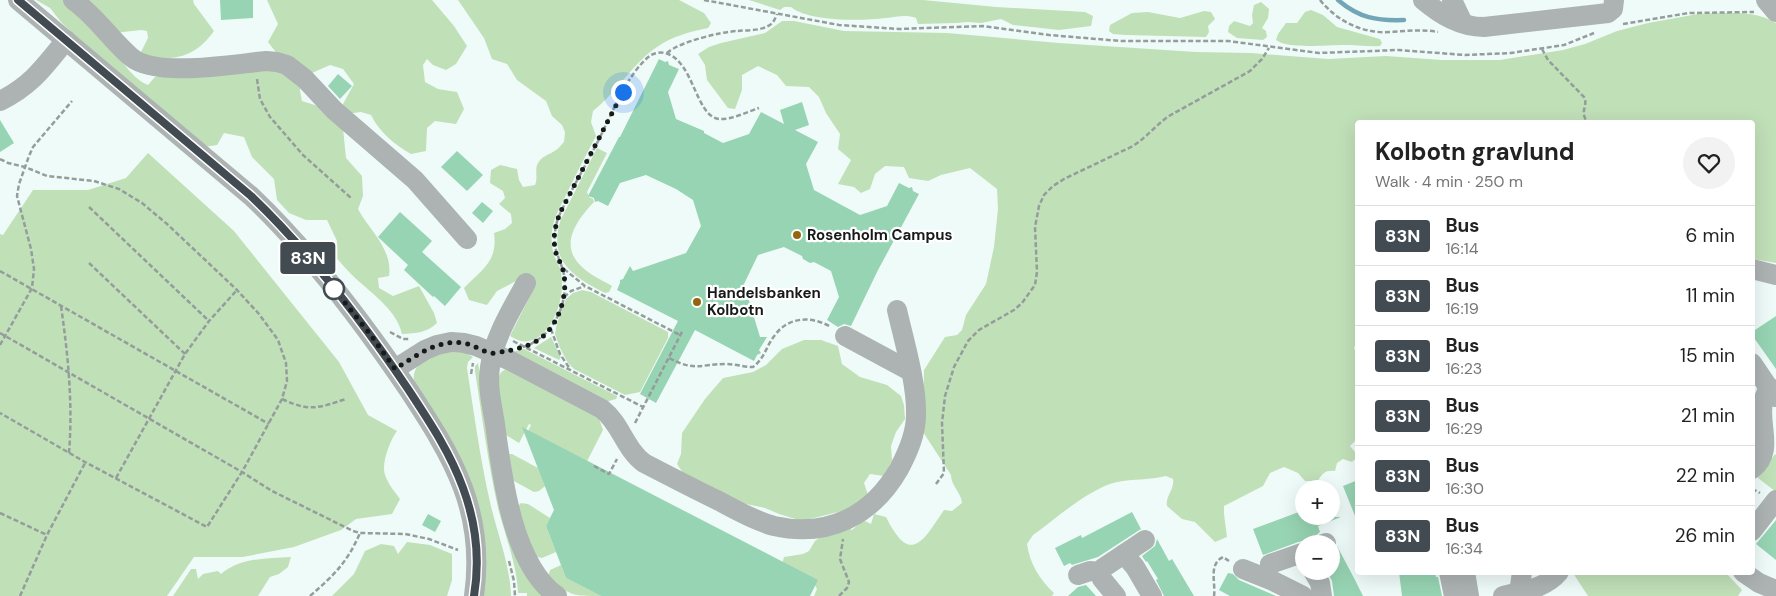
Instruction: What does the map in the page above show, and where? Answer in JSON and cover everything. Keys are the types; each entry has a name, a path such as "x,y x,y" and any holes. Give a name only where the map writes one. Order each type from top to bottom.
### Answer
{"street":[{"path":"18,0 234,180 264,209 342,299 395,369 434,429 463,487 473,519 475,536 477,568 474,596"},
{"path":"74,0 130,56 144,65 175,69 277,62 296,70 334,110 415,180 467,239"},
{"path":"1423,0 1448,19 1471,26 1484,27 1608,13 1613,9 1614,0"},
{"path":"1452,0 1463,23"},
{"path":"0,101 12,95 32,80 66,40"},
{"path":"1755,270 1776,274"},
{"path":"526,282 496,344 490,366 490,390 502,472 514,523 532,570 540,581 557,596"},
{"path":"395,369 425,350 444,344 496,344 612,418 635,456 644,463 748,516 772,526 801,529 850,520 883,492 894,477 910,447 914,432 916,398 897,310"},
{"path":"845,336 910,371"},
{"path":"1755,368 1772,393 1763,402 1765,450 1760,461 1755,466"},
{"path":"1755,521 1776,500"},
{"path":"1078,575 1100,572 1103,568 1145,540"},
{"path":"1124,554 1135,567 1152,596"},
{"path":"1270,564 1295,556"},
{"path":"1235,564 1303,596"},
{"path":"1100,572 1102,579 1116,596"},
{"path":"1450,575 1454,596"},
{"path":"1466,575 1469,596"},
{"path":"1747,575 1759,583 1776,590"},
{"path":"1318,580 1322,596"},
{"path":"1515,585 1532,589 1557,582"}],"path":[{"path":"704,0 839,26 899,29 982,26 1084,38 1136,41 1228,42 1319,54 1411,50 1465,54 1511,53 1570,43 1596,32"},
{"path":"1320,0 1337,17 1361,29 1384,32 1441,32"},
{"path":"1618,25 1689,13 1772,8"},
{"path":"667,53 678,45 701,38 767,27 772,24 777,14"},
{"path":"936,484 944,473 943,414 945,396 954,367 968,341 979,330 1014,310 1035,285 1037,272 1035,227 1039,206 1048,190 1064,179 1143,140 1161,121 1250,71 1262,59 1270,47"},
{"path":"1542,49 1548,60 1585,98 1586,102 1583,111 1586,120"},
{"path":"518,348 541,338 551,328 565,288 563,268 556,254 555,226 630,79 652,54 659,52 667,53 677,60 685,69 705,109 710,115 719,119 725,119 759,108"},
{"path":"258,62 258,87 265,111 303,155 351,198"},
{"path":"0,344 32,288 34,269 32,249 17,196 19,184 33,147 72,101"},
{"path":"0,159 47,176 94,181 119,189 142,203 168,224 237,290 259,314 278,340 286,362 287,381 282,399 269,424 242,472 207,527 85,462 0,413"},
{"path":"89,207 209,321"},
{"path":"89,263 186,354"},
{"path":"563,268 585,286 680,335"},
{"path":"0,270 269,424"},
{"path":"563,298 571,291 585,286"},
{"path":"116,478 186,354 209,321 237,290"},
{"path":"61,306 70,374 71,424 69,453"},
{"path":"669,358 695,368 726,364 753,367 764,356 774,336 781,328 792,321 804,319 826,324 845,336"},
{"path":"385,327 395,336 403,339 414,338"},
{"path":"551,328 560,354 570,370"},
{"path":"648,398 683,330"},
{"path":"0,333 272,491 360,533 405,534 429,539 461,551 460,545"},
{"path":"496,344 525,346 643,407"},
{"path":"282,399 307,408 320,407 346,399"},
{"path":"20,596 47,535 85,462"},
{"path":"0,513 47,535"},
{"path":"839,596 850,582 840,558 840,552 850,520"},
{"path":"310,596 342,566 360,533"},
{"path":"1214,596 1214,567 1216,562 1223,557 1235,564"}],"green space":[{"path":"36,0 193,0 214,31 207,40 190,53 172,58 151,57 140,54 148,38 147,31 114,33 112,48 137,79 148,85 155,77 278,55 268,42 278,24 267,0 432,0 454,26 467,46 456,64 446,70 433,65 427,59 423,65 425,82 438,89 457,92 464,109 456,124 435,121 427,128 426,151 411,154 383,133 371,115 361,112 346,114 343,104 354,84 343,69 330,65 301,78 300,91 302,101 318,106 343,128 346,158 362,176 363,196 358,209 384,248 387,257 389,276 378,278 379,288 393,296 419,286 434,313 437,323 425,331 402,334 394,316 388,309 335,256 337,241 327,220 306,220 289,213 277,200 274,179 252,157 244,137 224,133 217,145 204,147 96,56 61,22 50,8"},
{"path":"458,0 679,0 704,13 711,23 708,28 675,37 657,47 593,111 591,122 596,136 559,209 552,228 552,247 562,280 559,306 547,329 537,338 529,341 518,340 510,336 531,294 520,279 497,291 487,305 469,300 464,288 491,258 495,243 494,233 505,229 512,223 511,214 499,204 505,198 503,191 490,183 491,170 500,165 517,169 519,180 523,187 535,185 537,165 564,142 565,132 562,125 552,116 546,101 517,80 507,64 492,59 484,38"},
{"path":"749,0 923,0 996,7 1085,12 1093,16 1091,26 1059,30 1013,25 1001,19 981,23 918,24 916,18 908,16 864,20 823,18 799,12 791,7 784,7 780,10"},
{"path":"1261,2 1269,9 1268,18 1262,28 1266,31 1267,37 1263,40 1237,38 1228,32 1229,26 1234,21 1250,26 1253,23 1254,5"},
{"path":"1311,10 1323,15 1337,27 1380,39 1382,43 1380,46 1300,46 1276,40 1286,23 1297,23 1305,12"},
{"path":"1204,11 1211,12 1215,19 1208,26 1209,32 1206,37 1126,35 1113,34 1109,31 1110,25 1132,13 1148,12 1180,18"},
{"path":"1741,13 1769,19 1776,23 1776,263 1755,259 1755,120 1355,120 1355,441 1350,446 1355,452 1355,459 1352,462 1343,459 1337,463 1335,471 1325,473 1319,480 1304,480 1298,473 1284,467 1270,473 1263,486 1224,506 1227,537 1215,542 1195,522 1182,519 1167,506 1167,499 1173,486 1173,479 1166,476 1117,482 1106,486 1084,497 1062,513 1033,535 1027,544 1033,565 1040,577 1054,593 1052,596 814,596 817,589 814,583 782,564 784,557 803,554 809,551 815,541 823,535 848,528 852,530 863,520 871,524 874,514 886,517 894,532 902,541 909,545 916,544 929,532 944,510 952,511 962,503 951,475 923,432 924,370 945,337 957,335 962,330 966,315 986,284 994,247 998,209 997,189 970,168 941,175 928,181 909,178 904,167 885,166 875,174 870,189 861,193 854,187 838,184 851,160 838,149 840,134 826,113 819,97 809,87 786,86 777,75 758,66 742,75 742,90 735,109 728,108 707,80 705,65 698,54 709,47 765,33 782,21 794,21 844,31 947,33 1196,52 1251,53 1328,59 1386,56 1442,60 1500,60 1563,50 1585,44 1617,31 1698,14"},
{"path":"597,148 607,153 587,192 594,202 576,225 571,242 571,250 575,259 582,267 612,286 609,292 605,293 573,273 560,256 557,246 561,219"},
{"path":"148,153 234,231 339,362 368,415 397,431 387,452 384,470 388,482 400,499 392,514 356,519 341,530 294,547 243,557 194,557 167,596 0,596 0,234 3,235 33,190 88,190 126,178"},
{"path":"582,290 591,292 668,332 668,338 640,392 625,395 574,369 568,363 555,334 557,323 566,299 573,293"},
{"path":"551,337 561,357 559,360 534,348"},
{"path":"804,340 821,340 838,346 842,364 860,377 887,385 901,396 905,419 896,432 891,446 892,460 884,476 870,474 864,483 869,498 842,511 802,521 765,508 737,502 685,476 677,464 681,454 682,433 705,399 723,378 753,372 766,365 782,349"},
{"path":"524,349 617,396 616,399 605,402 512,352"},
{"path":"449,352 466,353 473,357 468,362 467,368 477,435 490,502 508,572 511,596 481,596 484,564 414,382 414,375 419,365 436,355"},
{"path":"478,363 481,381 545,596 527,596 527,593 518,593 513,561 498,508 488,457 475,371 475,366"},
{"path":"507,369 598,415 603,430 558,518 526,435 531,425 529,424 519,443 506,435 497,382 500,374"},
{"path":"509,454 538,468 545,486 539,491 534,492 512,480"},
{"path":"1776,455 1776,492 1758,478"},
{"path":"521,503 528,504 550,518 546,526 556,552 542,558 534,556 518,506"},
{"path":"407,542 430,545 452,554 452,580 447,596 332,596 354,574 365,551 381,544 394,546 398,554"},
{"path":"291,557 288,567 279,574 270,577 258,596 173,596 191,569 196,569 198,579 203,574 218,571 221,574 237,564 245,562"},
{"path":"561,565 566,578 601,596 572,594 561,588 548,577 550,570"},
{"path":"1574,575 1728,575 1742,590 1738,596 1588,596"}],"building":[{"path":"220,0 253,0 253,18 221,20"},
{"name":"Rosenholm Campus","path":"659,59 665,62 668,61 669,65 679,69 668,92 676,119 704,131 704,133 723,143 749,134 761,112 784,124 780,110 802,102 809,125 795,130 818,142 806,164 814,190 860,215 887,206 899,183 909,188 912,187 913,191 919,194 878,270 851,326 844,324 838,327 827,320 839,297 831,271 814,262 810,263 803,259 802,256 784,247 758,255 744,284 760,337 767,337 759,350 761,353 757,355 754,361 695,330 656,403 640,394 678,321 617,290 620,280 623,279 630,266 633,271 686,253 701,226 693,200 676,189 646,175 620,183 608,206 598,201 595,202 594,198 588,196"},
{"path":"338,74 352,86 340,99 328,86"},
{"path":"0,120 14,143 0,152"},
{"path":"457,151 483,175 467,191 441,167"},
{"path":"482,202 493,211 483,223 472,213"},
{"path":"400,212 432,241 422,252 461,287 445,306 404,270 408,265 378,237"},
{"path":"1776,316 1776,369 1755,339 1755,330"},
{"path":"522,427 818,580 810,596 601,596 566,578 546,526 554,510"},
{"path":"1355,481 1355,516 1343,486"},
{"path":"1132,512 1141,529 1098,557 1064,566 1055,548 1081,535 1082,538"},
{"path":"1295,513 1295,525 1321,525 1318,526 1320,532 1316,535 1295,535 1295,543 1263,555 1253,529"},
{"path":"428,514 441,521 435,532 422,525"},
{"path":"1776,520 1776,560 1756,544"},
{"path":"1157,539 1169,561 1172,559 1194,596 1164,596 1156,580 1158,579 1142,556 1155,546"},
{"path":"1340,552 1363,596 1334,596 1332,581 1340,580"},
{"path":"1228,573 1233,574 1239,580 1276,596 1230,596 1219,590"},
{"path":"1399,575 1436,575 1438,577 1442,596 1402,596"},
{"path":"1086,585 1096,596 1068,596 1078,587"}],"waterway":[{"path":"1338,0 1361,15 1385,20 1404,20"}],"bus line":[{"name":"83N","path":"18,0 234,180 278,223 355,314 388,359 434,429 456,470 473,519 477,568 474,596"}],"place":[{"name":"Rosenholm Campus","path":"797,235"},
{"name":"Handelsbanken Kolbotn","path":"697,302"}],"route":[{"path":"334,289 355,314 395,369 425,350 451,342 476,346 493,353 525,346 541,338 548,332 555,321 562,304 565,288 563,268 555,249 555,226 623,92"}]}
